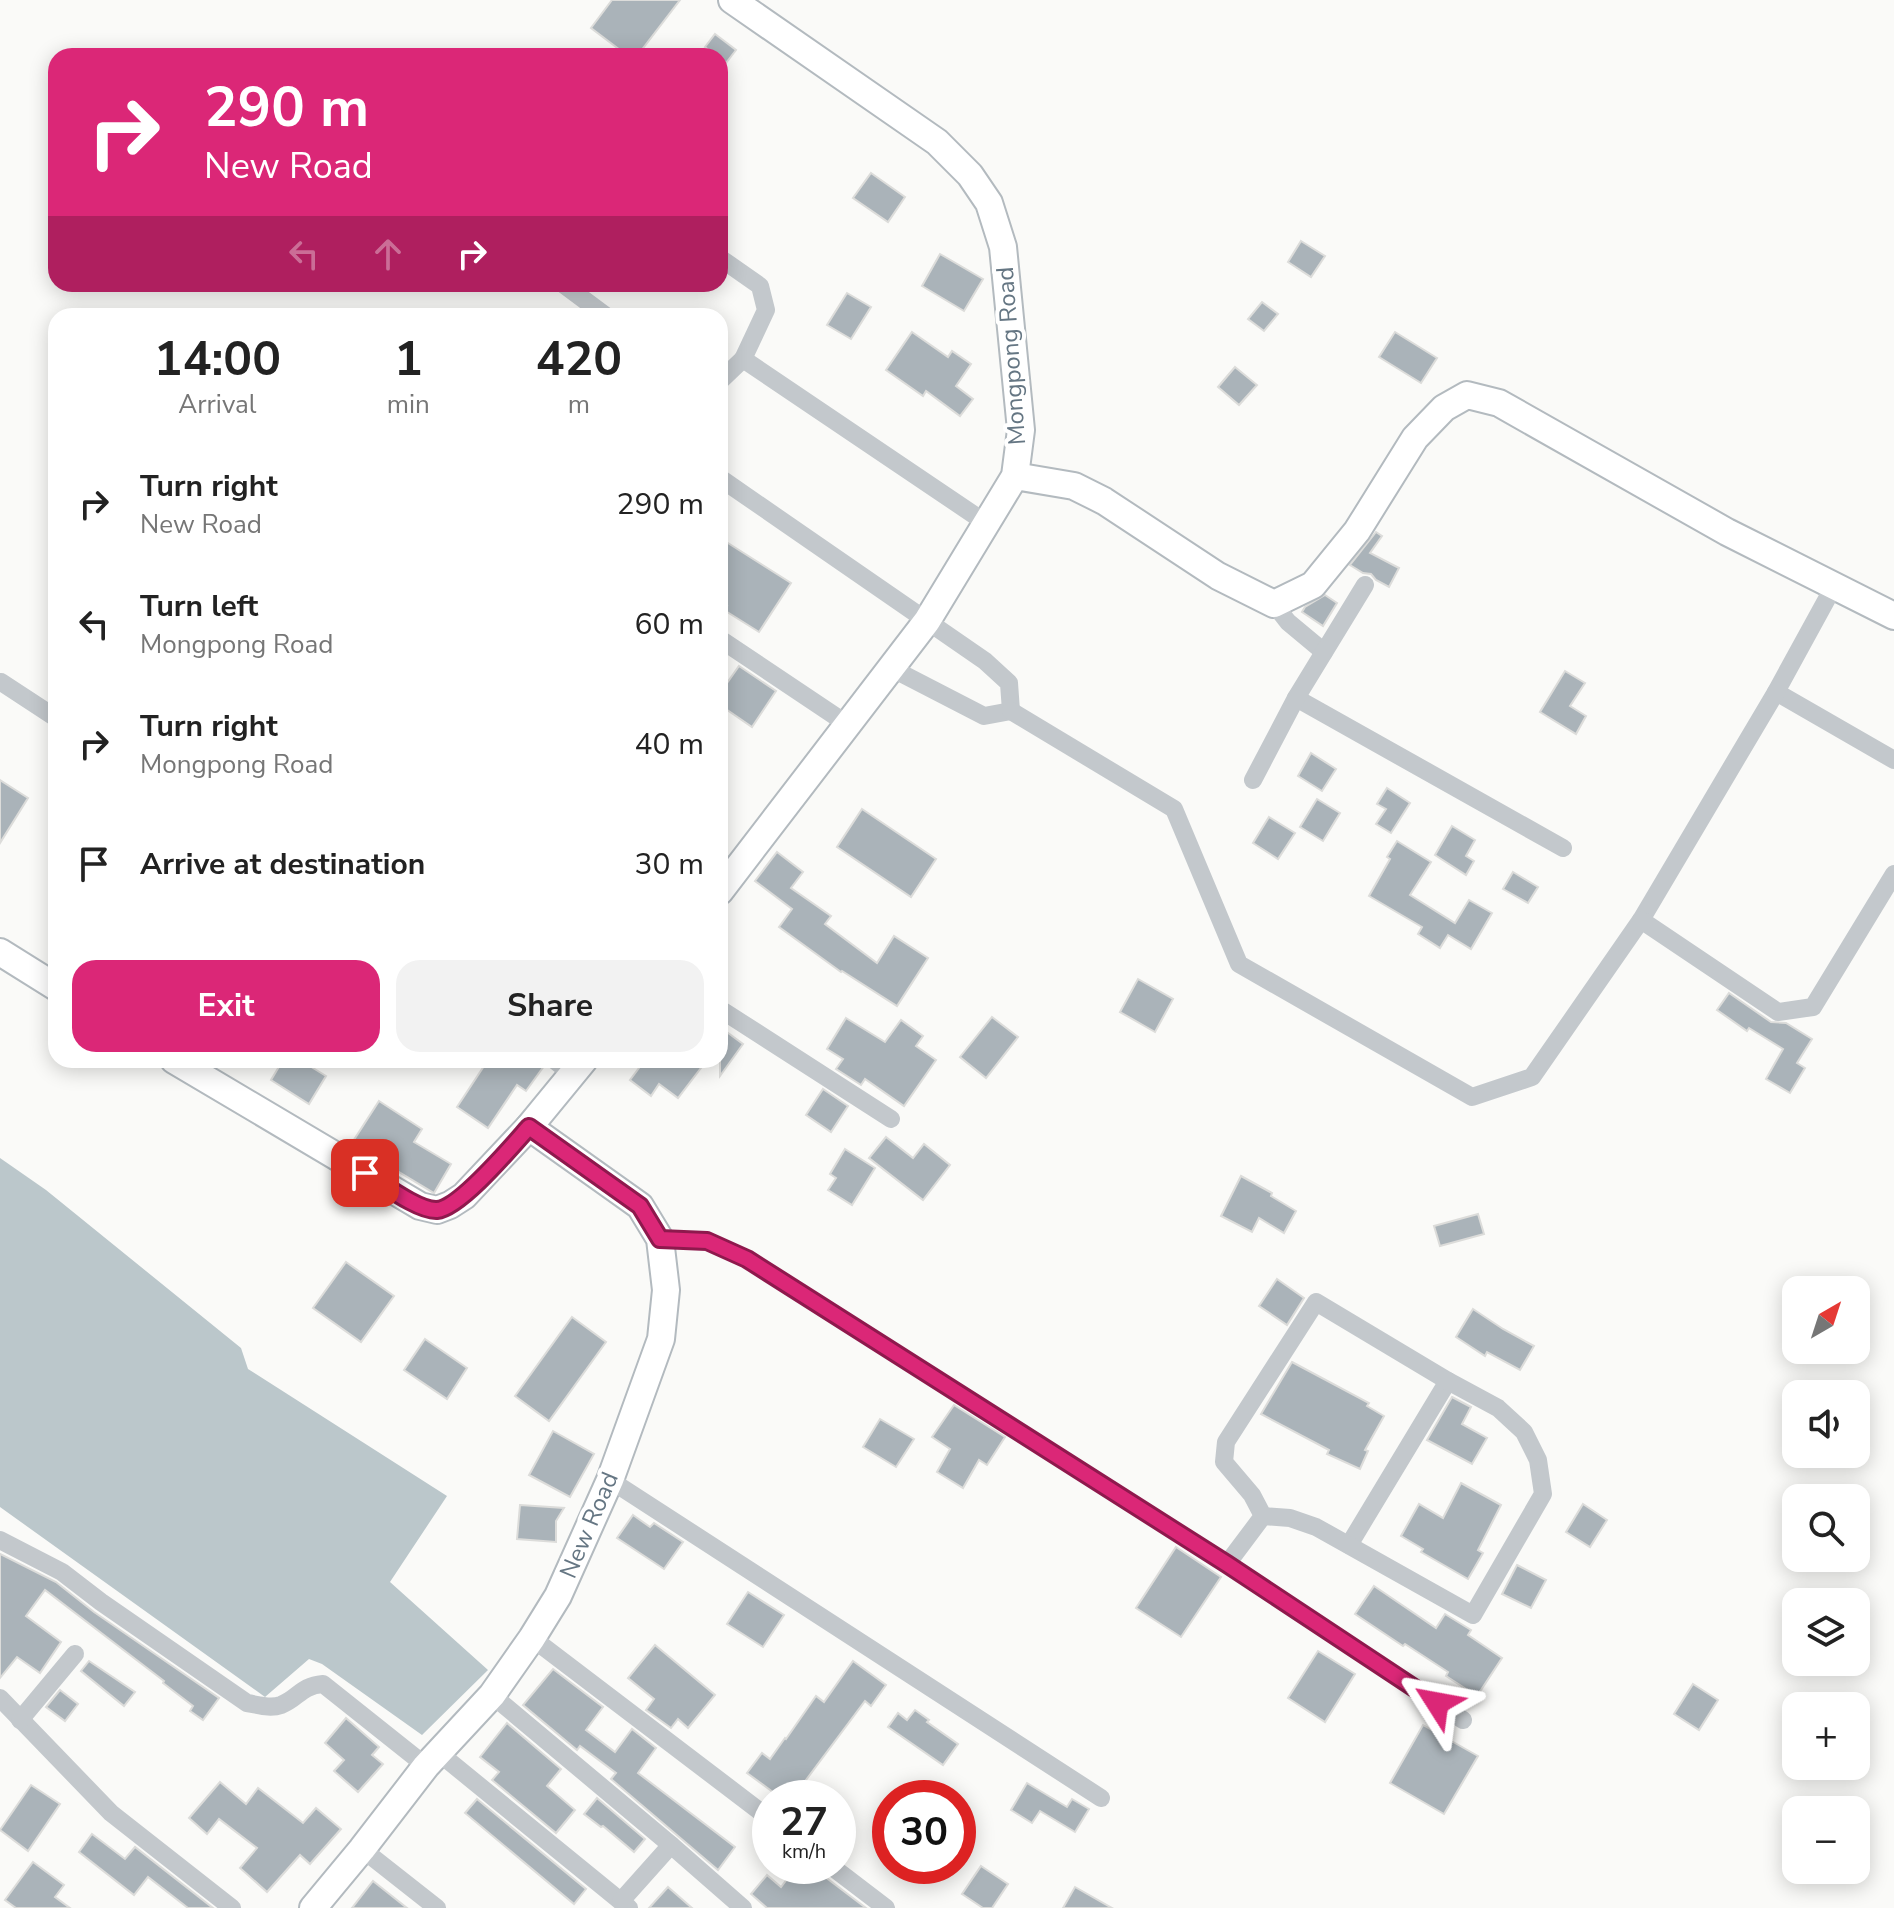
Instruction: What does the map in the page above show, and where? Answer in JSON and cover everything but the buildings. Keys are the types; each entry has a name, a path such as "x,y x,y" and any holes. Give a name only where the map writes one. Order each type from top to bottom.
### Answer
{"street":[{"name":"Mongpong Road","path":"728,880 927,621 1015,476 1021,430 1003,247 989,203 970,175 937,142 732,0"},
{"path":"728,264 760,286 766,310 743,359 728,373"},
{"path":"574,292 595,308"},
{"path":"743,359 986,523"},
{"path":"1274,604 1313,585 1357,531 1415,438 1444,408 1467,395 1499,403 1727,532 1894,616"},
{"path":"1015,476 1074,486 1104,501 1218,576 1274,604 1288,622 1324,652"},
{"path":"728,484 985,661 1009,683 1011,711"},
{"path":"1253,780 1296,698 1365,585"},
{"path":"891,668 984,716 1011,711 1174,809 1239,964 1472,1097 1532,1077 1641,920 1776,692 1834,586"},
{"path":"728,644 847,724"},
{"path":"1,682 48,713"},
{"path":"1776,692 1894,760"},
{"path":"1296,698 1563,848"},
{"path":"1641,920 1778,1012 1813,1007 1894,874"},
{"path":"0,952 48,982"},
{"path":"728,1014 891,1119"},
{"path":"187,1068 420,1206 437,1210 464,1196 529,1127 568,1068"},
{"name":"New Road","path":"313,1908 432,1760 492,1695 558,1596 610,1480 661,1339 666,1290 660,1239 640,1206 529,1127"},
{"path":"660,1239 707,1241 747,1259 1227,1564 1463,1720"},
{"path":"1316,1302 1498,1408 1524,1432 1538,1460 1543,1494 1473,1615 1316,1527 1290,1518 1263,1516 1252,1495 1224,1462 1226,1442 1316,1302"},
{"path":"1349,1545 1448,1381"},
{"path":"610,1480 1101,1798"},
{"path":"1227,1564 1263,1516"},
{"path":"0,1540 62,1572 247,1703 266,1707 282,1704 310,1685 323,1684 432,1760 625,1904 671,1845"},
{"path":"532,1638 752,1805"},
{"path":"20,1720 75,1654"},
{"path":"492,1695 743,1908"},
{"path":"0,1698 111,1813 232,1908"},
{"path":"362,1849 437,1908"},
{"path":"855,1884 886,1908"}],"shaded area":[{"path":"0,1158 46,1190 241,1348 248,1369 447,1496 390,1582 488,1670 422,1735 322,1664 309,1659 265,1697 0,1507"}],"route":[{"path":"365,1173 420,1206 437,1210 464,1196 529,1127 640,1206 660,1239 707,1241 747,1259 1227,1564 1437,1703"}]}
